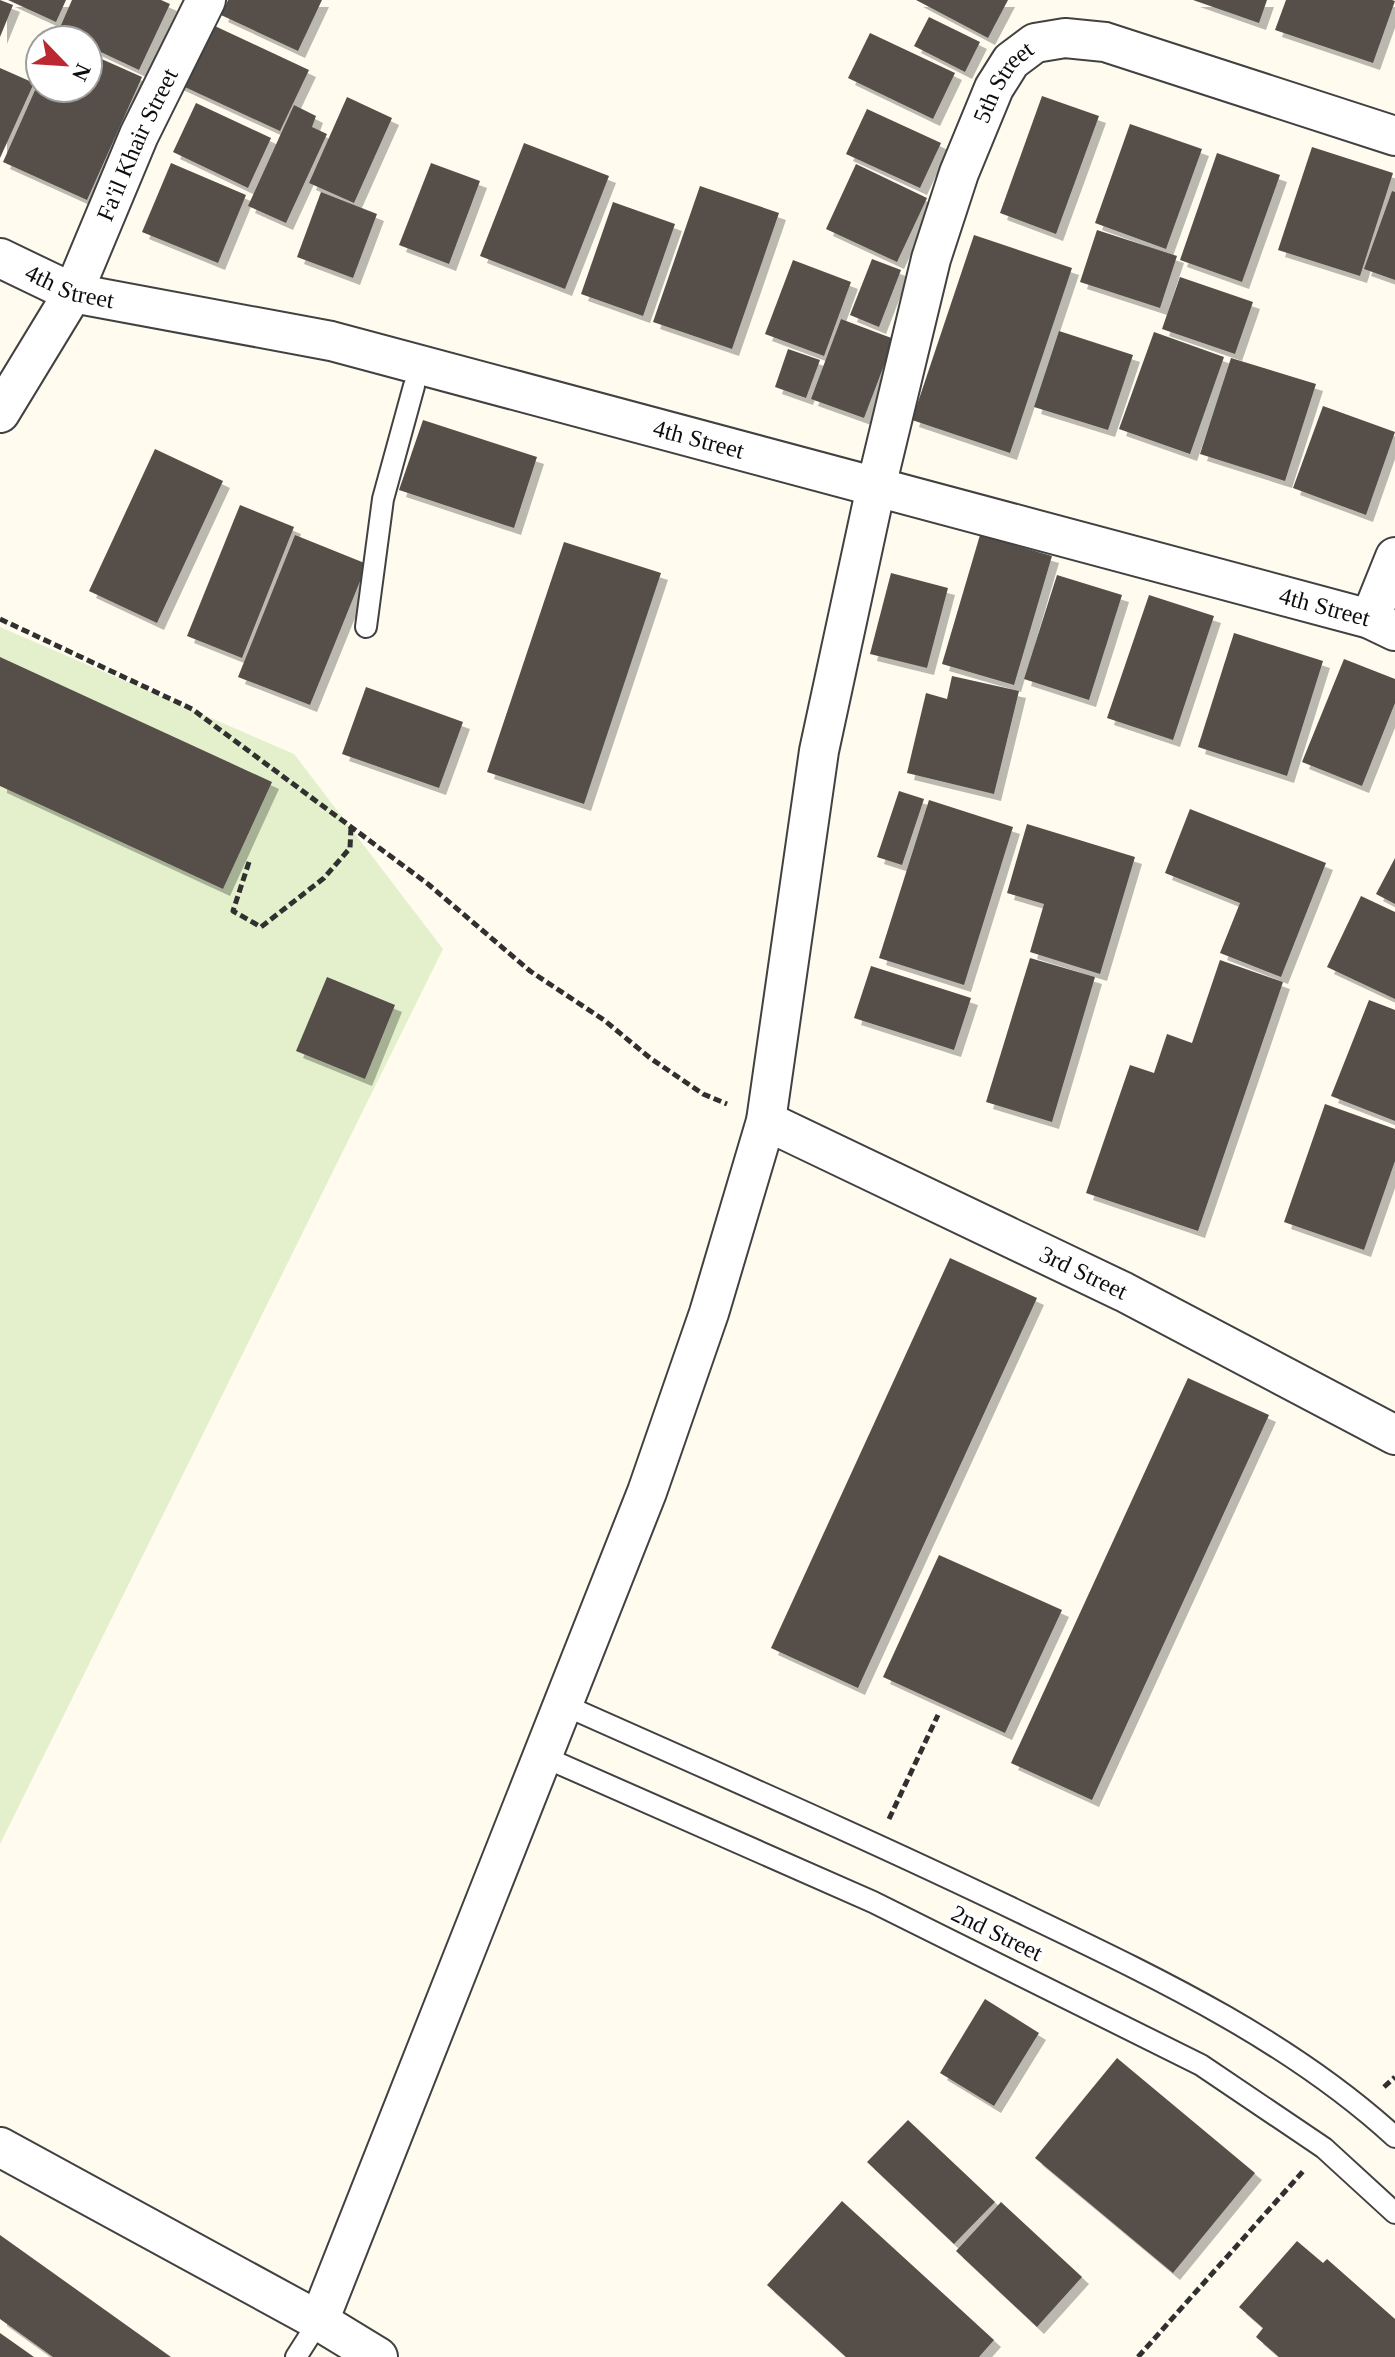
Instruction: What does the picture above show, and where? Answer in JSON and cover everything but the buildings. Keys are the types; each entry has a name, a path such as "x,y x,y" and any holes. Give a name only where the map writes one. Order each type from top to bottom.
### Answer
{"street":[{"name":"Fa'il Khair Street","path":"0,413 73,293 139,135 206,0"},
{"name":"5th Street","path":"319,2321 647,1492 699,1343 766,1121 819,751 876,487 931,259 959,173 994,88 1011,61 1035,43 1065,38 1105,42 1395,136"},
{"name":"4th Street","path":"0,258 73,293 331,341 1382,625"},
{"path":"1382,625 1395,557"},
{"name":"3rd Street","path":"766,1121 1124,1292 1395,1435"},
{"path":"0,2147 319,2321 378,2357"}],"lane":[{"path":"366,627 383,499 414,386"},
{"name":"2nd Street","path":"564,1705 877,1844 1099,1950 1229,2017 1362,2107 1395,2137"},
{"name":"2nd Street","path":"544,1757 873,1902 1201,2065 1324,2148 1395,2213"},
{"path":"296,2357 319,2321"}],"path":[{"path":"0,619 192,709 428,884 530,971 604,1020 650,1058 703,1094 766,1121"},
{"path":"249,862 233,911 261,927 324,878 350,848 351,826"},
{"path":"877,1844 938,1715"},
{"path":"1138,2357 1324,2148"}],"green space":[{"path":"0,627 294,754 443,949 0,1844"}]}
